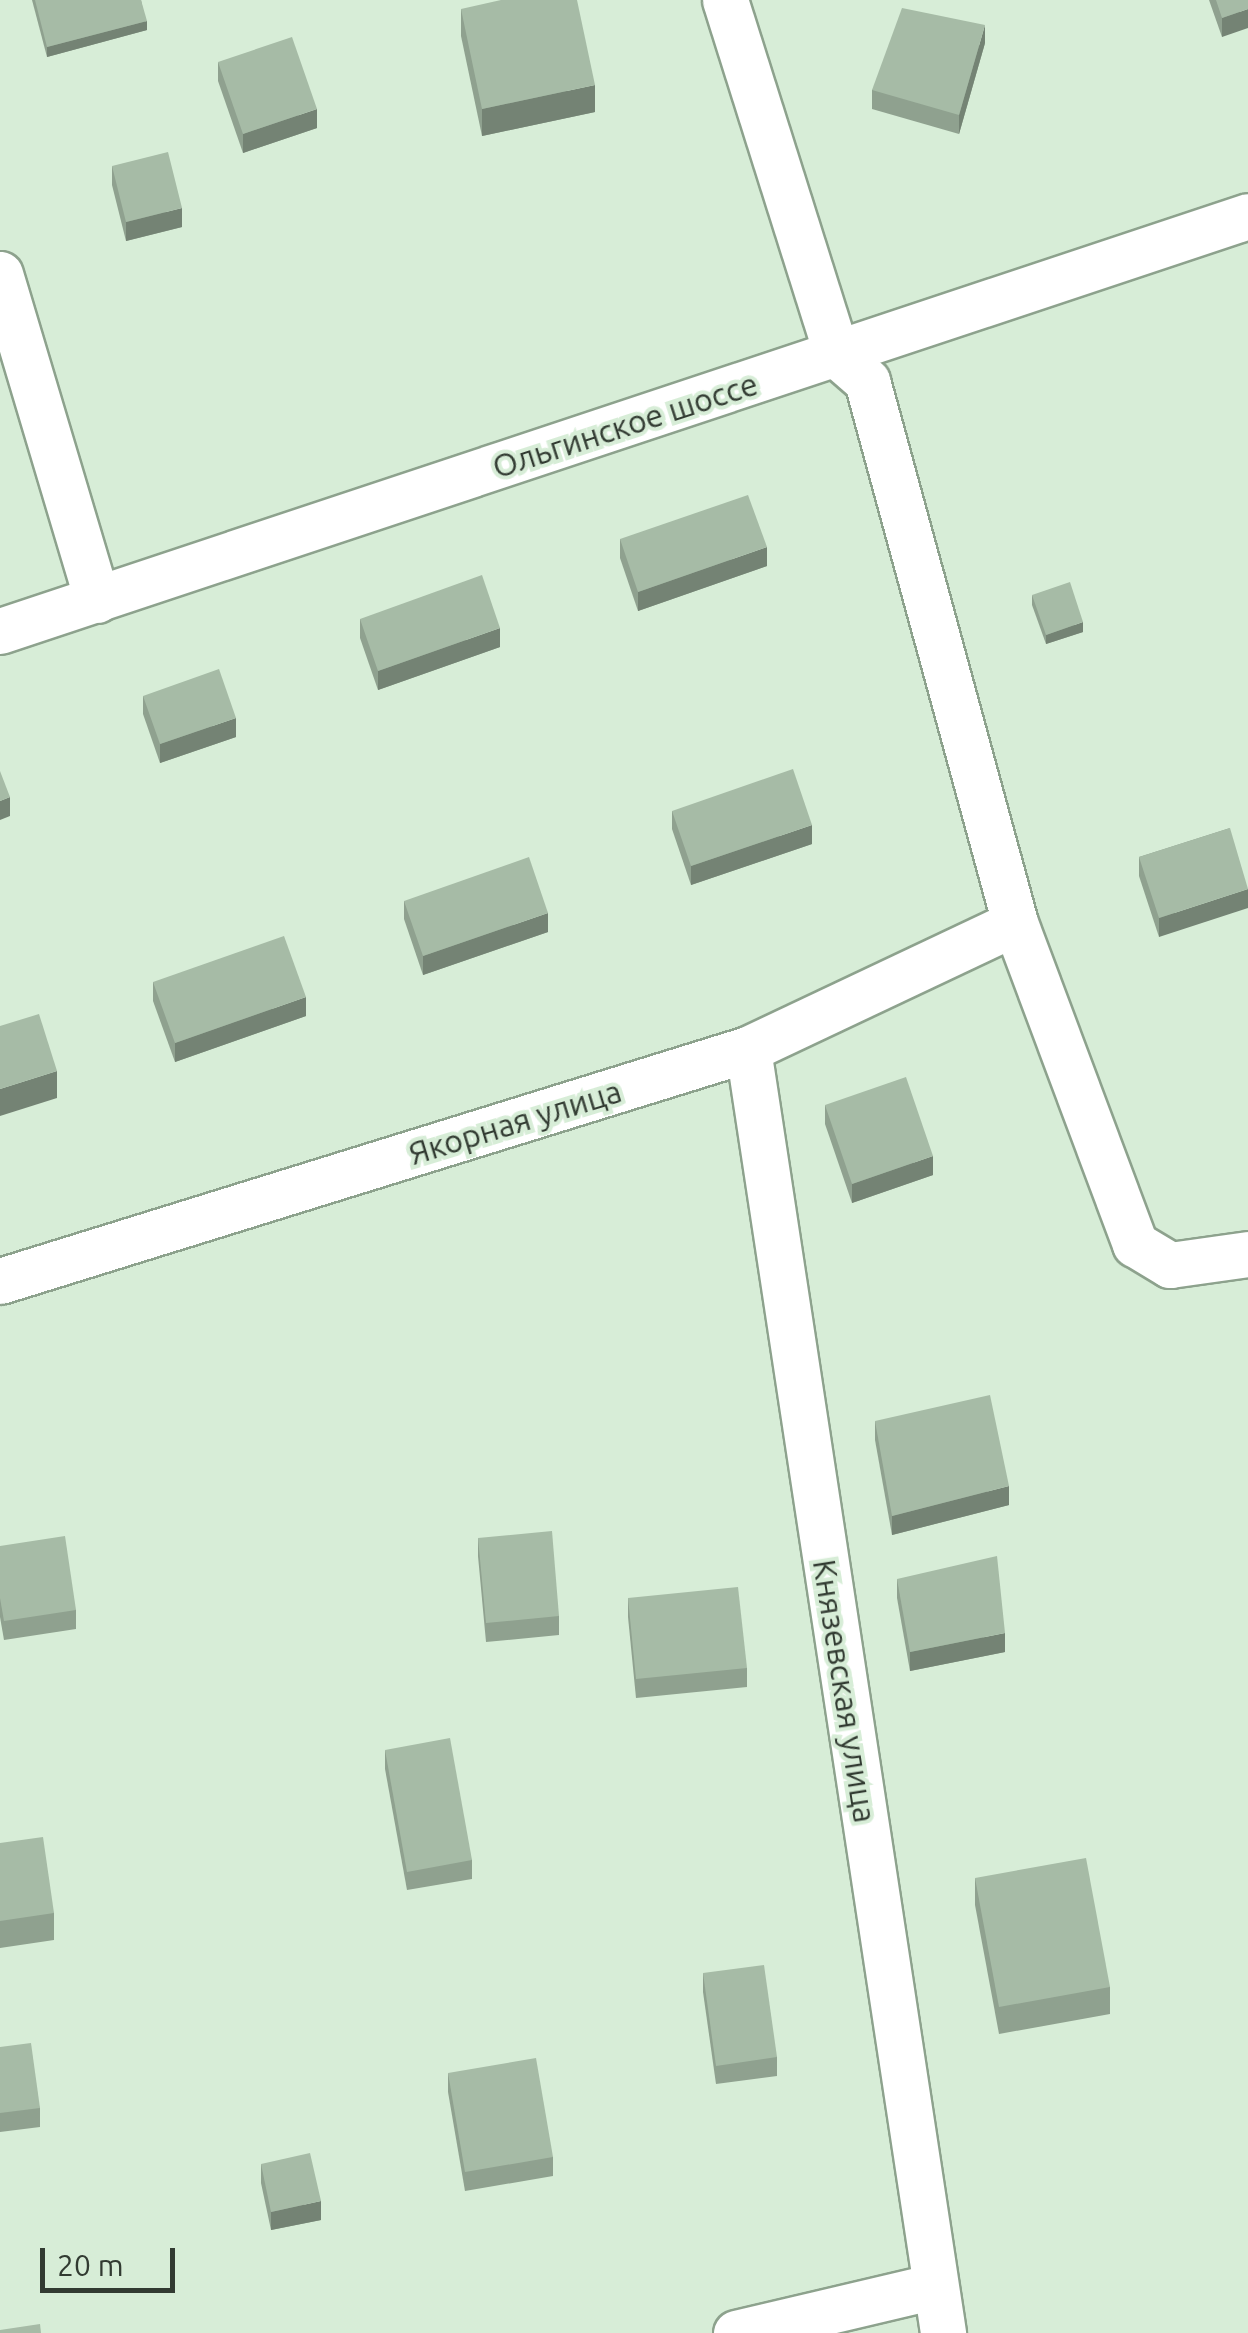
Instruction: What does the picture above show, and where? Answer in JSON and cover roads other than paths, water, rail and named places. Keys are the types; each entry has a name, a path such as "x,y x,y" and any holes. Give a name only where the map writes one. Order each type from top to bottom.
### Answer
{"street":[{"path":"725,0 837,355 867,381 1015,924 1135,1244 1170,1265 1248,1254"},
{"name":"Ольгинское шоссе","path":"0,631 1248,216"},
{"path":"0,274 97,600"},
{"name":"Якорная улица","path":"0,1280 748,1050 1015,924"},
{"name":"Князевская улица","path":"748,1050 943,2333"},
{"path":"736,2333 936,2286"}]}
